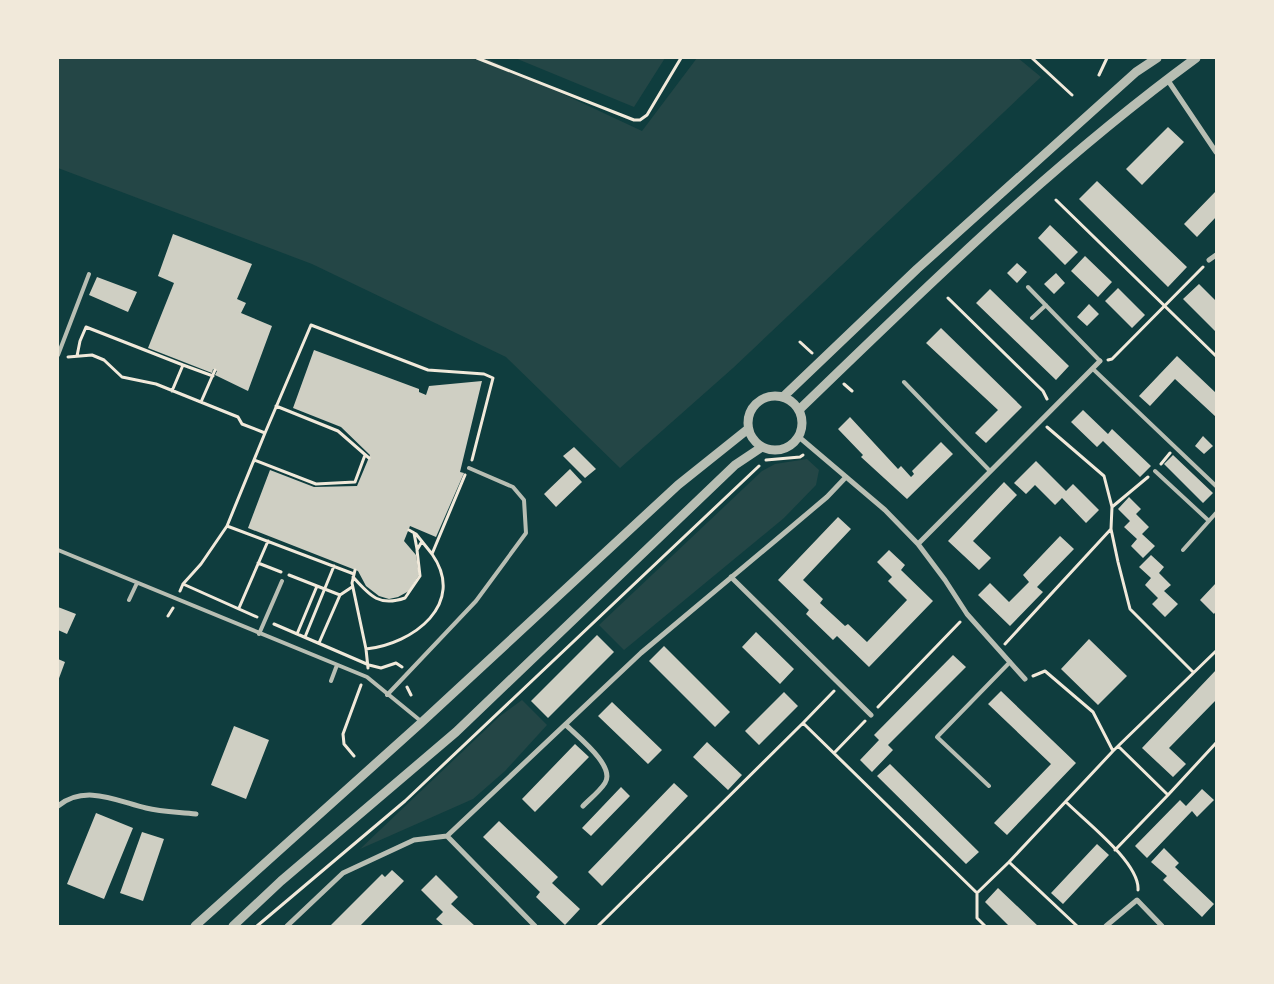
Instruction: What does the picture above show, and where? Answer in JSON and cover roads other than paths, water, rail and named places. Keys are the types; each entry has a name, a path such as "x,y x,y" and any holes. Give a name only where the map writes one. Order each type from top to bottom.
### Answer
{"street":[{"path":"784,396 800,409 803,422 799,437 785,449 774,451 762,447 753,440 748,429 749,414 757,402 766,397 784,396 1021,174 1136,72 1157,58"},
{"path":"800,409 929,284 1115,119 1196,58"},
{"path":"1167,79 1216,152"},
{"path":"1209,260 1216,255"},
{"path":"918,544 989,470 1041,422 1100,361"},
{"path":"195,926 422,722 678,485 748,429"},
{"path":"799,437 885,510 918,544 967,614 998,651 1025,678"},
{"path":"232,926 281,881 456,732 721,478 735,465 762,447"},
{"path":"286,926 343,873 414,840 447,836 641,652 827,497 846,477"},
{"path":"731,577 871,715"},
{"path":"566,725 605,765 608,774 606,782 584,806"},
{"path":"58,806 77,796 105,795 147,808 196,814"},
{"path":"447,836 535,926"},
{"path":"1106,926 1137,900 1162,926"}],"lane":[{"path":"58,355 89,274"},
{"path":"1028,287 1100,361"},
{"path":"1032,318 1046,306"},
{"path":"1093,370 1216,486"},
{"path":"904,382 989,470"},
{"path":"387,695 476,601 526,533 524,500 519,493 513,487 469,468"},
{"path":"1155,471 1209,521"},
{"path":"1183,550 1216,514"},
{"path":"58,550 365,676 422,722"},
{"path":"259,634 282,581"},
{"path":"129,600 137,583"},
{"path":"989,786 938,737 1010,662"},
{"path":"331,681 337,665"}]}
